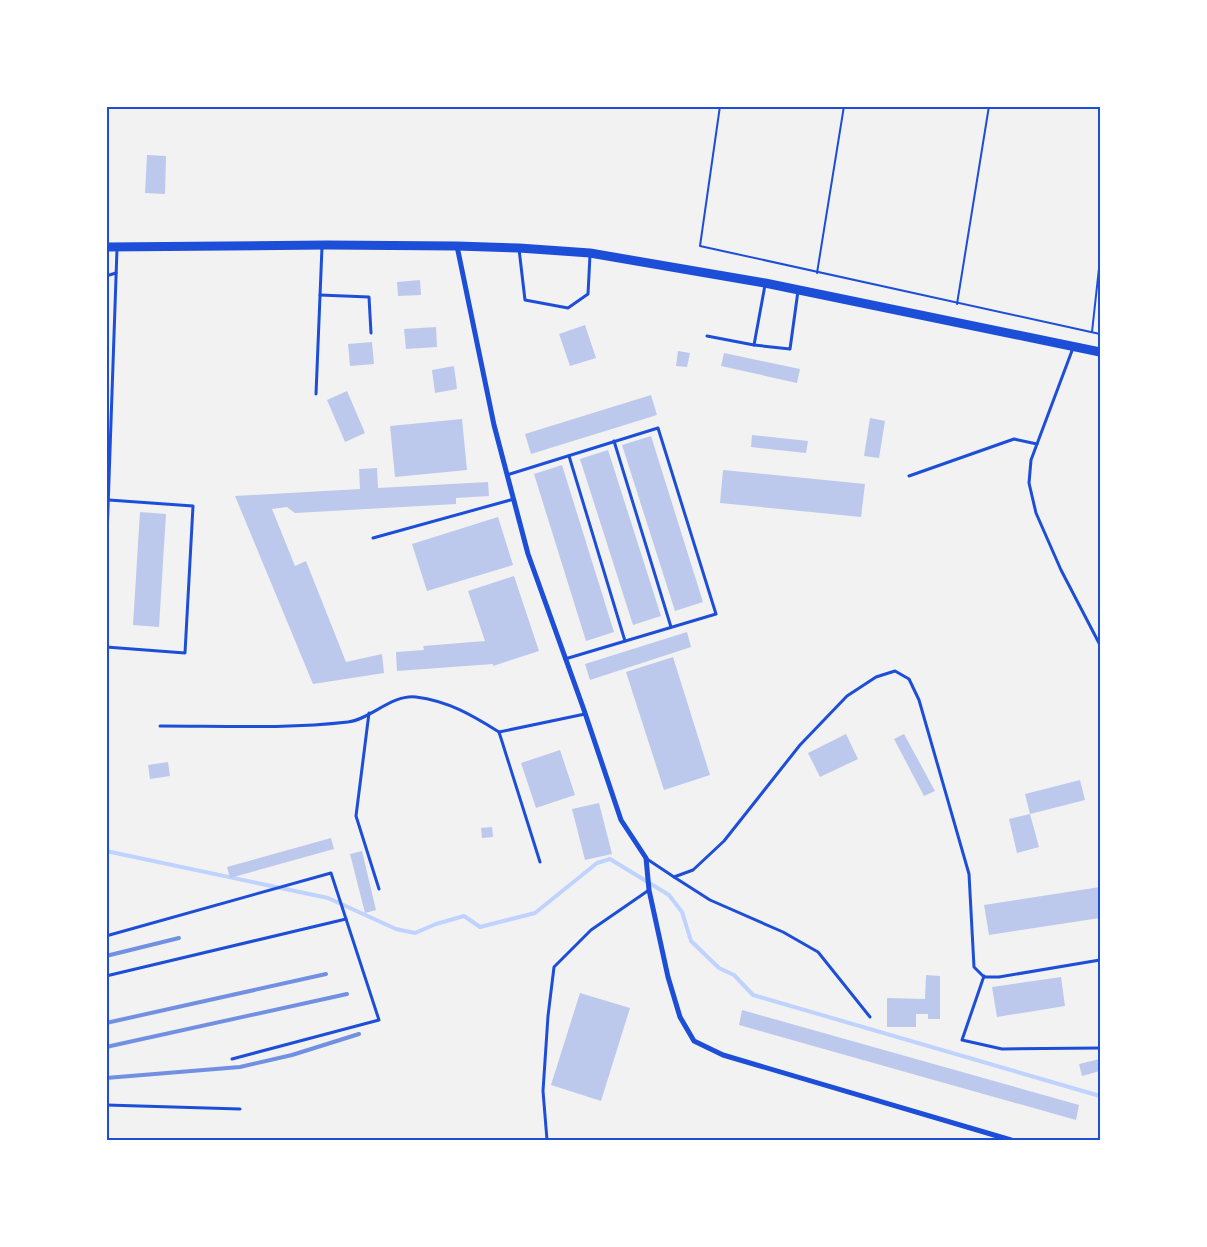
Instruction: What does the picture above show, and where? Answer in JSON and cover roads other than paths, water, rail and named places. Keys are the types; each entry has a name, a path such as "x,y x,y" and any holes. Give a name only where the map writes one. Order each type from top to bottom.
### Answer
{"main road":[{"path":"106,247 457,246 591,253 765,283 1101,352"}],"street":[{"path":"457,246 494,425 528,554 621,820 646,858 649,890 668,977 680,1017 694,1041 723,1055 1011,1140"}],"lane":[{"path":"316,394 322,245"},
{"path":"106,567 117,247"},
{"path":"519,248 525,300 568,308 588,294 591,253"},
{"path":"106,276 116,273"},
{"path":"754,345 765,283"},
{"path":"706,336 790,350 798,290"},
{"path":"320,295 369,297 371,333"},
{"path":"1073,346 1031,460 1029,483 1036,513 1061,570 1101,645"},
{"path":"507,475 658,428 716,614 565,659"},
{"path":"909,476 1014,439 1037,444"},
{"path":"614,441 672,627"},
{"path":"569,456 625,641"},
{"path":"106,647 184,653 193,506 109,500"},
{"path":"373,538 514,500"},
{"path":"674,877 693,870 724,841 800,745 847,696 876,677 895,672 909,679 919,700 969,874 974,967 984,976 999,977 1101,960"},
{"path":"160,726 277,726 351,722 389,704 413,697 462,709 499,732 540,862"},
{"path":"369,713 356,816 379,889"},
{"path":"499,732 585,714"},
{"path":"646,858 710,900 783,932 818,952 870,1017"},
{"path":"106,936 331,873 379,1020 232,1059"},
{"path":"547,1140 543,1091 554,967 591,930 649,890"},
{"path":"106,976 346,919"},
{"path":"984,976 962,1040 1002,1049 1101,1048"},
{"path":"106,1106 240,1109"}],"waterway":[{"path":"106,851 328,898 396,929 415,933 464,916 480,927 535,913 597,863 610,859 669,895 682,912 691,941 719,968 734,975 753,995 1100,1096"}],"railway":[{"path":"106,956 179,938"},
{"path":"106,1023 326,974"},
{"path":"106,1047 347,994"},
{"path":"106,1078 240,1067 292,1055 359,1034"}]}
